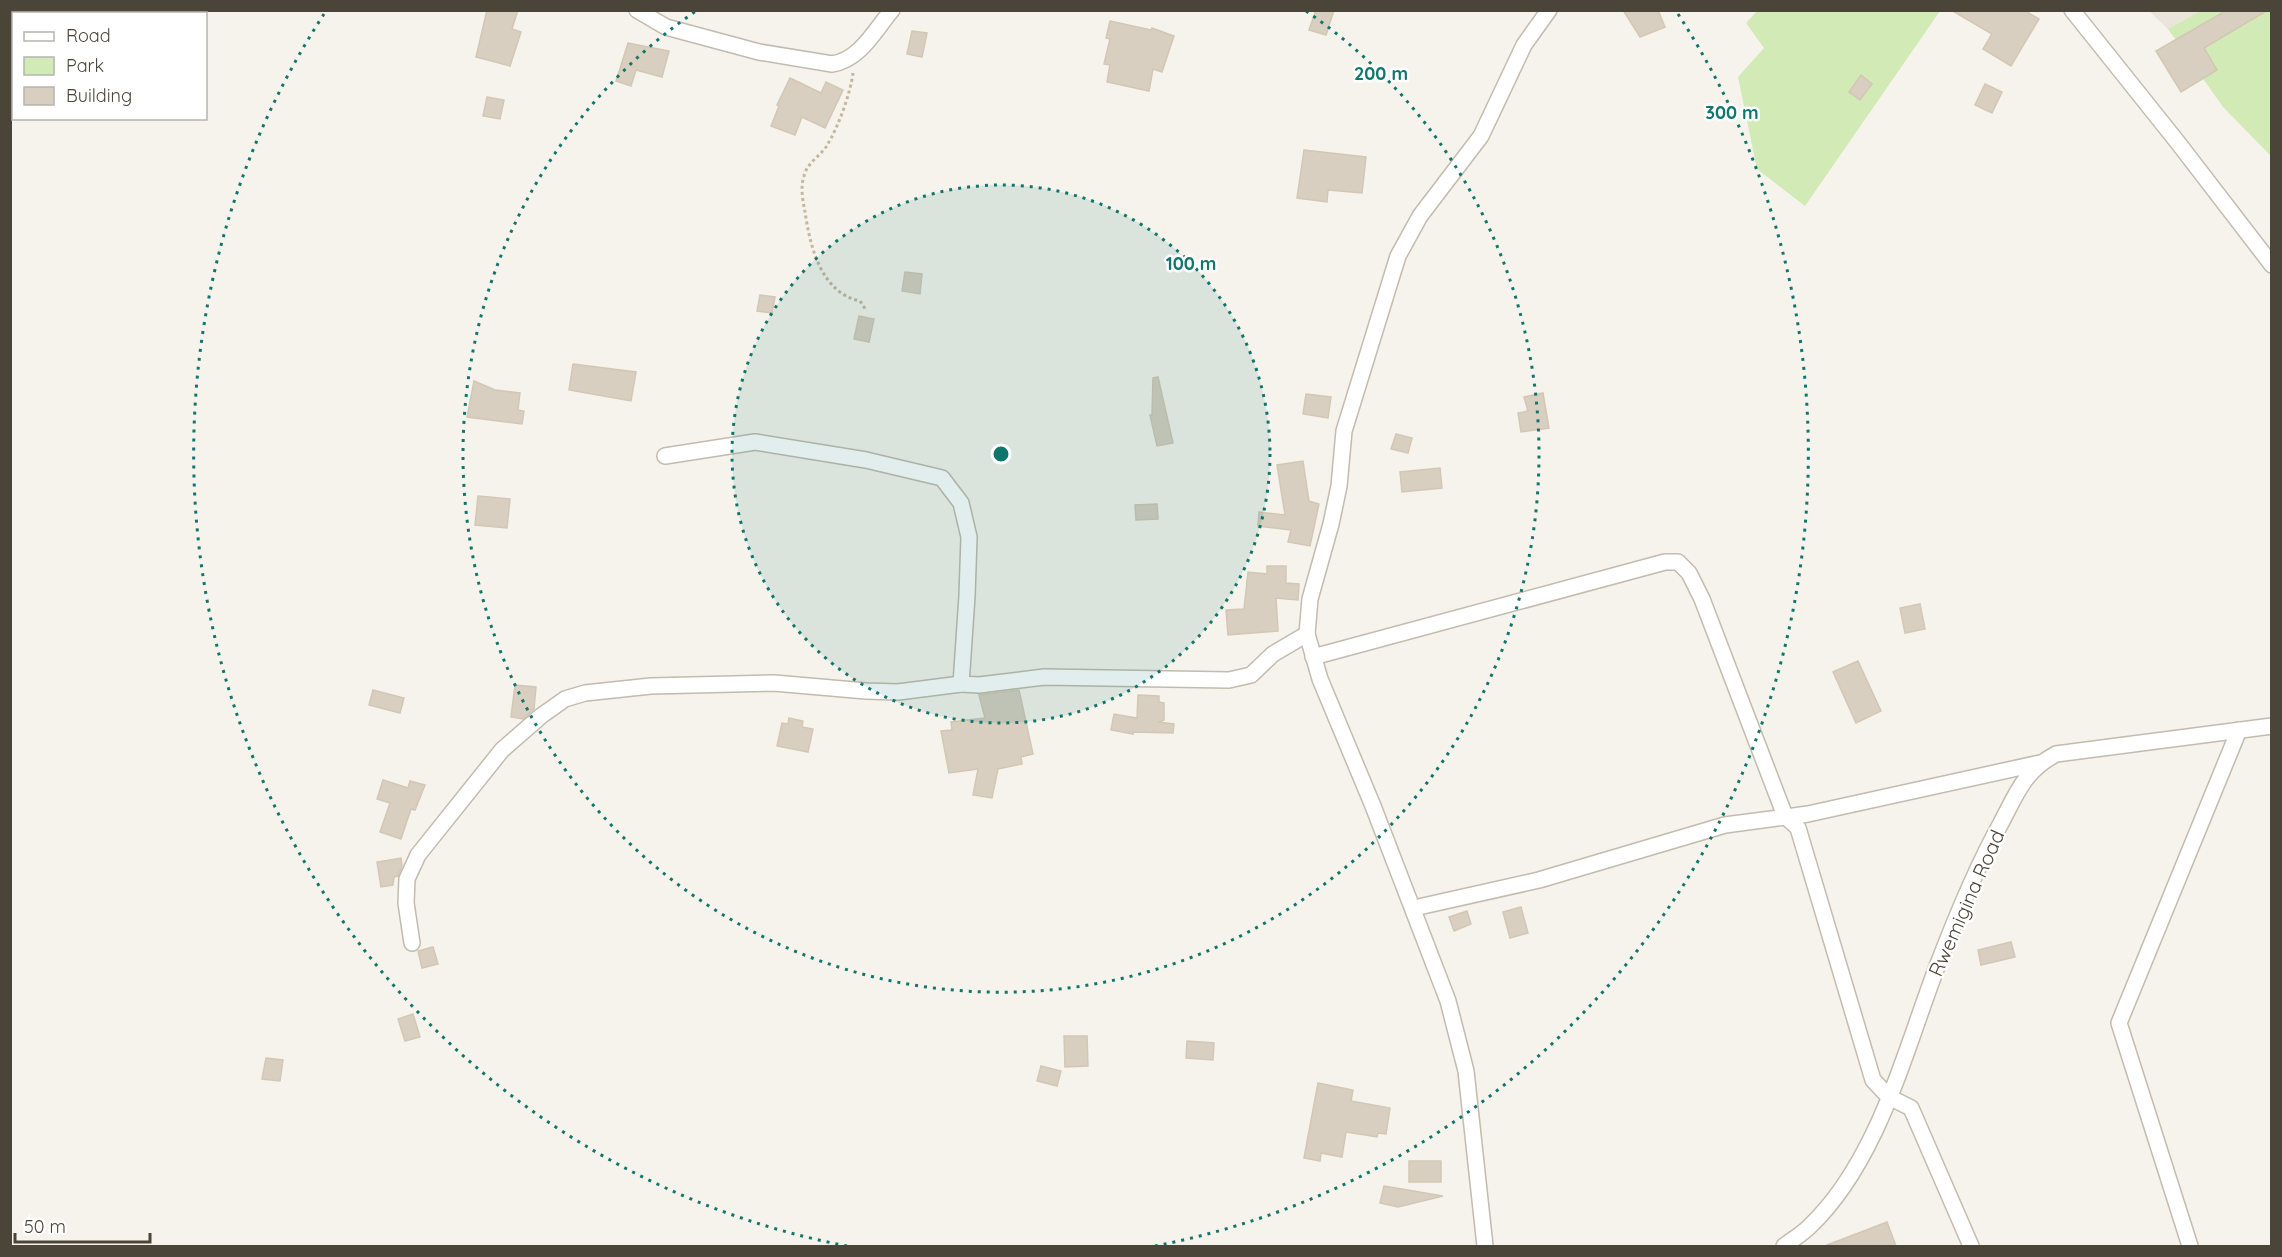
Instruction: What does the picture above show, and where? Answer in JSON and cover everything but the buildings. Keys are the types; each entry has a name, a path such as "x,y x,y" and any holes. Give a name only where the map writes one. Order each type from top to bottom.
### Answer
{"street":[{"path":"637,10 666,27 759,52 832,64 843,63 854,56 892,10"},
{"path":"1485,1246 1466,1071 1448,1001 1414,908 1320,679 1307,634 1310,599 1339,486 1344,431 1398,256 1420,216 1481,136 1524,45 1549,10"},
{"path":"2072,10 2179,144 2271,265"},
{"path":"665,456 754,442 866,460 942,478 961,503 969,537 961,684"},
{"path":"1314,657 1665,562 1678,562 1689,573 1702,599 1785,816 1798,828 1873,1080 1889,1097 1911,1108 1971,1246"},
{"path":"412,944 406,903 406,879 418,855 502,750 541,716 565,699 585,693 651,686 774,683 898,692 1044,677 1229,680 1251,675 1273,654 1307,634"},
{"path":"1414,908 1539,880 1725,825 1808,814 2040,763 2056,754 2271,726"},
{"path":"2190,1246 2119,1023 2239,730"},
{"name":"Rwemigina Road","path":"1784,1246 1809,1227 1861,1159 1889,1097 1938,964 1987,848 2027,777 2040,763"}],"path":[{"path":"854,56 852,81 835,132 824,150 809,165 804,175 802,191 809,239 815,257 836,289 850,299 860,301 866,310"}],"shaded area":[{"path":"2149,11 2200,11 2168,29"}],"green space":[{"path":"1757,11 1940,11 1805,206 1757,169 1738,77 1764,48 1746,23"},
{"path":"2200,11 2271,11 2271,156 2223,107 2168,29"}]}
